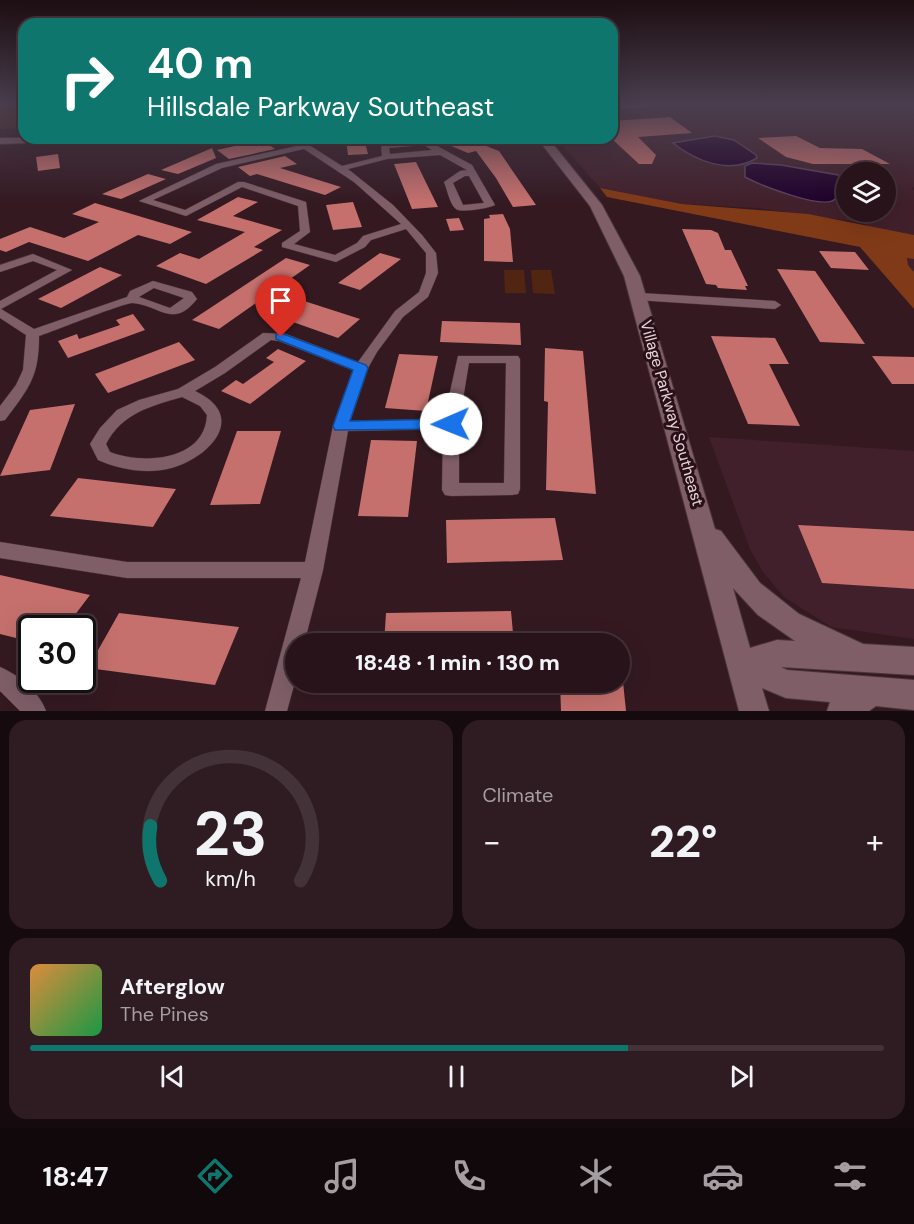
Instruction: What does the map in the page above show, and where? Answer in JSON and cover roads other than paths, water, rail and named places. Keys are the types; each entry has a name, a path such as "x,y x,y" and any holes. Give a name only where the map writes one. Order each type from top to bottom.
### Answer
{"street":[{"path":"0,141 18,140"},
{"path":"297,144 219,166 144,201 186,213 241,184 256,187 303,204 305,232 286,245 336,259 361,245 367,238 407,225"},
{"path":"276,711 314,570 341,426 361,368 389,325 424,294 432,273 431,253 407,225 343,168 307,144"},
{"name":"Village Parkway Southeast","path":"547,144 596,205 614,236 641,301 754,711"},
{"path":"343,168 387,158 441,152 469,166 490,206 460,208 448,182 463,173 472,172"},
{"path":"0,269 33,257 66,270 0,306"},
{"path":"33,334 132,299"},
{"path":"641,301 686,306 703,303 775,305"},
{"path":"0,313 33,334"},
{"path":"0,416 25,384 33,367 33,334"},
{"path":"183,392 211,408 214,416 208,434 191,454 183,459 156,465 137,465 104,456 98,444 114,418 134,408 183,392 220,370 268,336 281,337 361,368"},
{"path":"463,359 513,359 512,489 451,490 451,424 463,359"},
{"path":"341,426 451,424"},
{"path":"705,527 745,584 765,606 811,635 864,659"},
{"path":"0,550 127,570 314,570"},
{"path":"742,664 777,653 914,661"},
{"path":"742,664 786,684 914,695"},
{"path":"0,678 11,685 35,711"},
{"path":"842,711 855,700 872,692"}]}
